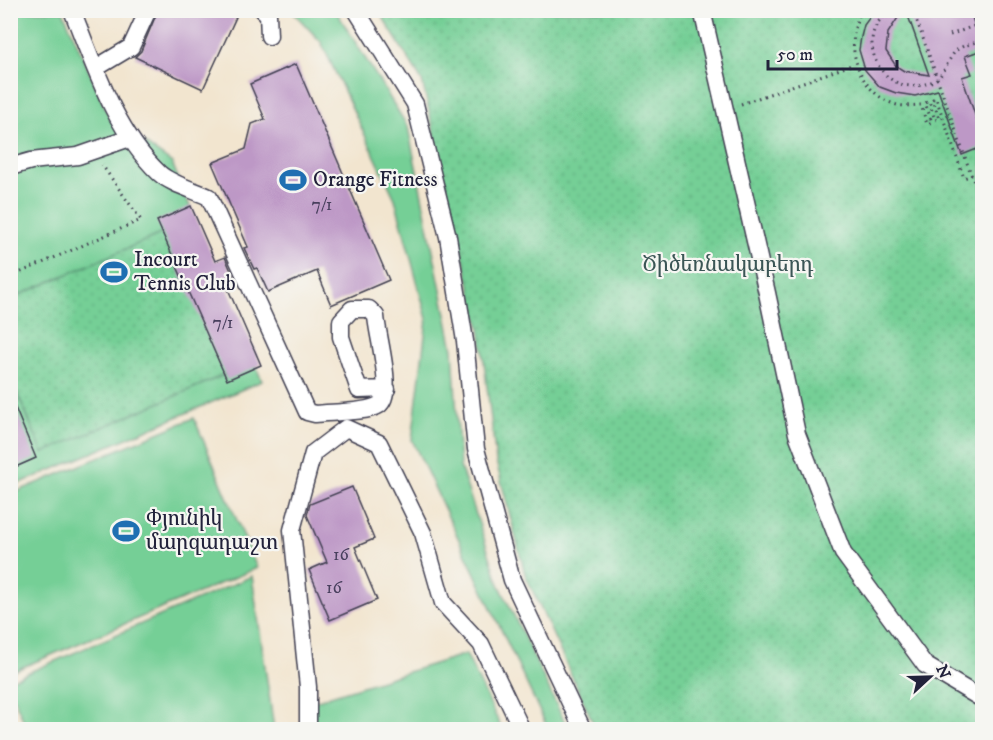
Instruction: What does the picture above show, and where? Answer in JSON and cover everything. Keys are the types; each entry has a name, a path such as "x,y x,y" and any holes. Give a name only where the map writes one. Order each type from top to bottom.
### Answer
{"street":[{"path":"72,10 96,68 130,138 160,174 209,197 307,412 315,414 378,406 384,401 387,389 376,316 369,309 352,309 341,321 341,337 359,390 387,389"},
{"path":"96,68 131,47 148,10"},
{"path":"263,10 268,14 269,36"},
{"path":"356,10 415,104 448,237 465,341 476,449 512,580 584,729"},
{"path":"702,10 797,434 843,554 925,665 982,699"},
{"path":"10,167 31,161 78,156 130,138"},
{"path":"308,729 308,687 292,530 314,453 346,428 379,443 423,533 443,603 481,644 522,729"}],"path":[{"path":"862,10 855,22 855,64 873,91 897,105 921,105 927,124 932,122 925,103 929,101 936,120 939,119 933,99 936,99 964,178 972,175"},
{"path":"894,10 879,23 872,40 873,59 884,74 896,83 918,86 937,79 958,49 982,39"},
{"path":"913,10 982,205"},
{"path":"928,10 948,18 970,11 982,13"},
{"path":"950,35 982,23"},
{"path":"726,110 855,64"},
{"path":"10,277 141,220 105,166"}],"green space":[{"name":"Incourt Tennis Club","path":"11,11 63,11 110,119 172,163 262,381 11,487"},
{"path":"292,11 336,11 408,127 453,349 460,466 499,584 568,729 548,729 412,440 427,319 395,199 321,42"},
{"name":"Ծիծեռնակաբերդ","path":"379,11 982,11 982,729 596,729 525,574 496,461 480,329 422,81"},
{"path":"165,232 226,374 43,453 11,378 10,299"},
{"name":"Փյունիկ մարզադաշտ","path":"194,418 257,568 11,672 11,494"},
{"path":"252,576 274,729 27,729 11,691 11,680"},
{"path":"466,654 502,729 311,729 311,702"}],"building":[{"path":"158,10 221,10 236,17 203,89 135,57 141,51"},
{"path":"875,10 903,10 888,33 886,51 896,66 904,71 929,75 906,10 970,10 982,50 965,56 972,74 962,77 982,135 982,147 962,155 938,90 915,96 896,93 880,87 865,70 859,50 861,37 864,25"},
{"path":"296,64 389,280 331,305 317,271 268,292 257,268 254,269 244,248 248,247 212,163 246,149 252,124 265,119 250,84"},
{"path":"191,206 215,261 225,257 234,278 225,282 261,365 227,380 157,221"},
{"path":"11,398 36,458 11,469"},
{"path":"352,487 374,539 355,547 377,600 330,620 309,570 327,562 307,515 310,504"}],"place":[{"name":"Orange Fitness","path":"293,180"},
{"name":"Incourt Tennis Club","path":"114,272"},
{"name":"Փյունիկ մարզադաշտ","path":"126,531"}]}
